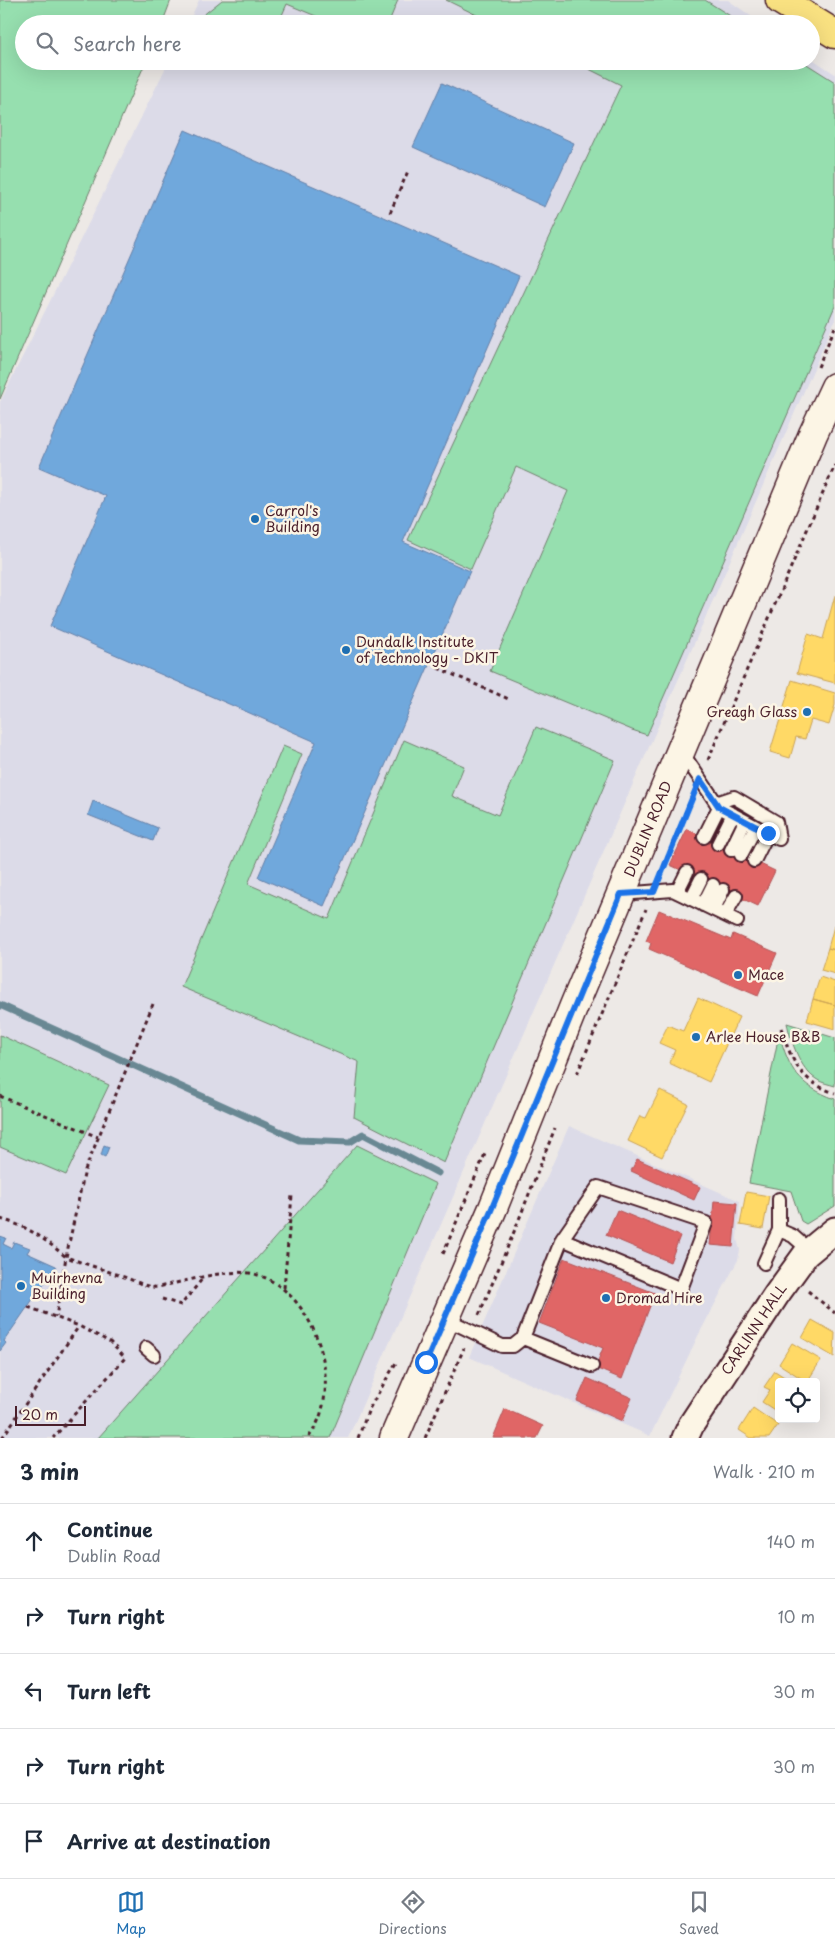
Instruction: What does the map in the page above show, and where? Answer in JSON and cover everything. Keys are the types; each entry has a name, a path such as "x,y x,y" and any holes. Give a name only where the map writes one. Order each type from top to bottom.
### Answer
{"main road":[{"path":"780,0 804,15"},
{"path":"820,25 831,32"},
{"name":"DUBLIN ROAD","path":"394,1438 492,1208 813,434 835,387"}],"street":[{"name":"CARLINN HALL","path":"686,1438 691,1425 777,1294 810,1251 835,1230"}],"lane":[{"path":"681,751 717,805 779,839 776,822 734,797 717,805 704,837"},
{"path":"718,844 733,814"},
{"path":"736,852 751,824"},
{"path":"754,861 768,833"},
{"path":"677,892 687,872"},
{"path":"691,898 701,879"},
{"path":"718,887 720,912"},
{"path":"621,894 673,890 720,912"},
{"path":"720,912 736,896"},
{"path":"444,1318 471,1333 502,1346 513,1346 523,1338 538,1284 562,1239 598,1188 706,1223 681,1289 562,1239"},
{"path":"764,1263 779,1230 779,1199"},
{"path":"779,1230 793,1236 810,1251"},
{"path":"523,1338 592,1366"}],"path":[{"path":"390,213 408,172"},
{"path":"573,1083 700,779 835,465"},
{"path":"438,668 511,700"},
{"path":"56,1317 66,1257 85,1170 153,1004"},
{"path":"781,1028 797,1067 808,1080 822,1089 835,1093"},
{"path":"0,1096 98,1138"},
{"path":"426,1438 516,1227 557,1122"},
{"path":"284,1288 292,1195"},
{"path":"0,1219 35,1232 66,1257 153,1287 227,1272 257,1274 284,1288 303,1312 318,1338 324,1364 325,1386 320,1415 308,1438"},
{"path":"162,1299 181,1304 203,1278"},
{"path":"804,1288 835,1313"},
{"path":"28,1307 79,1326 110,1342 125,1358 53,1438"},
{"path":"2,1438 79,1326"}],"shaded area":[{"path":"199,0 728,0 749,15 192,15"},
{"name":"Dundalk Institute of Technology - DKIT","path":"820,64 835,74 835,320 348,1438 0,1438 0,402 165,70 820,70"},
{"name":"Dromad Hire","path":"569,1126 740,1201 737,1239 740,1250 738,1260 698,1336 650,1436 469,1357"}],"green space":[{"path":"0,0 171,0 165,15 15,15 15,70 142,70 0,399"},
{"path":"222,0 398,0 392,15 313,15 287,4 282,15 203,15"},
{"path":"446,0 705,0 729,15 477,15"},
{"path":"591,70 816,70 835,82 835,306 647,735 490,671 568,491 516,467 471,569 408,540 621,85"},
{"path":"536,727 615,760 444,1163 354,1117 359,1062 181,987 283,746 302,754 248,884 329,919 404,740 464,766 452,796 498,815"},
{"path":"787,1023 835,1038 835,1086 818,1080 805,1069 794,1046"},
{"path":"779,1034 787,1058 797,1075 812,1088 835,1099 835,1206 806,1224 801,1221 791,1191 749,1183"},
{"path":"0,1035 109,1085 66,1175 0,1147"},
{"path":"357,1145 436,1184 330,1438 98,1438"}],"building: Homes":[{"path":"835,595 835,683 797,673 808,634 823,639"},
{"name":"Greagh Glass","path":"792,680 835,693 835,705 829,725 811,720 805,739 796,737 790,758 770,752"},
{"path":"835,927 835,950 828,948"},
{"path":"828,948 835,950 835,974 821,970"},
{"path":"820,977 835,982 835,1005 813,999"},
{"name":"Arlee House B&B","path":"698,998 739,1017 709,1082 669,1063 675,1050 659,1043 668,1025 683,1031"},
{"path":"813,999 835,1005 835,1029 807,1021"},
{"path":"660,1090 688,1104 662,1157 628,1141 640,1116 646,1118"},
{"path":"746,1192 769,1196 763,1229 740,1225"},
{"path":"812,1320 835,1333 834,1357 802,1338"},
{"path":"792,1343 821,1360 810,1378 801,1378 779,1364"},
{"path":"775,1371 786,1378 775,1378 775,1410 762,1402 770,1390 764,1387"},
{"path":"753,1408 778,1425 769,1438 751,1438 739,1430"}],"building: Shops":[{"path":"687,829 775,871 758,906 670,865"},
{"name":"Mace","path":"659,910 731,940 733,934 777,953 758,996 649,949 651,943 646,941"},
{"path":"637,1159 700,1187 694,1200 631,1171"},
{"path":"714,1201 737,1203 733,1247 710,1245"},
{"path":"617,1210 680,1236 670,1262 606,1235"},
{"path":"564,1258 655,1293 622,1379 595,1368 603,1348 539,1323"},
{"path":"587,1378 632,1398 622,1421 577,1401"},
{"path":"505,1409 543,1426 537,1438 493,1438"}],"building: Schools":[{"path":"442,83 574,143 545,207 413,147"},
{"name":"Carrol's Building","path":"185,130 519,276 403,542 470,571 324,906 258,877 316,742 50,626 106,496 39,467"},
{"path":"93,801 158,828 153,841 88,815"},
{"path":"104,1145 109,1147 105,1157 101,1155"},
{"name":"Muirhevna Building","path":"0,1236 6,1238 3,1244 11,1248 14,1242 30,1248 27,1253 56,1266 4,1341 6,1343 0,1351"}],"waterway":[{"path":"0,1005 299,1140 350,1142 363,1134 438,1173"}],"place":[{"name":"Carrol's Building","path":"255,519"},
{"name":"Dundalk Institute of Technology - DKIT","path":"346,650"},
{"name":"Greagh Glass","path":"807,712"},
{"name":"Mace","path":"738,975"},
{"name":"Arlee House B&B","path":"696,1037"},
{"name":"Muirhevna Building","path":"21,1286"},
{"name":"Dromad Hire","path":"606,1298"}],"route":[{"path":"426,1362 540,1094 574,1006 621,894 654,892 700,779 719,807 768,833"}]}
